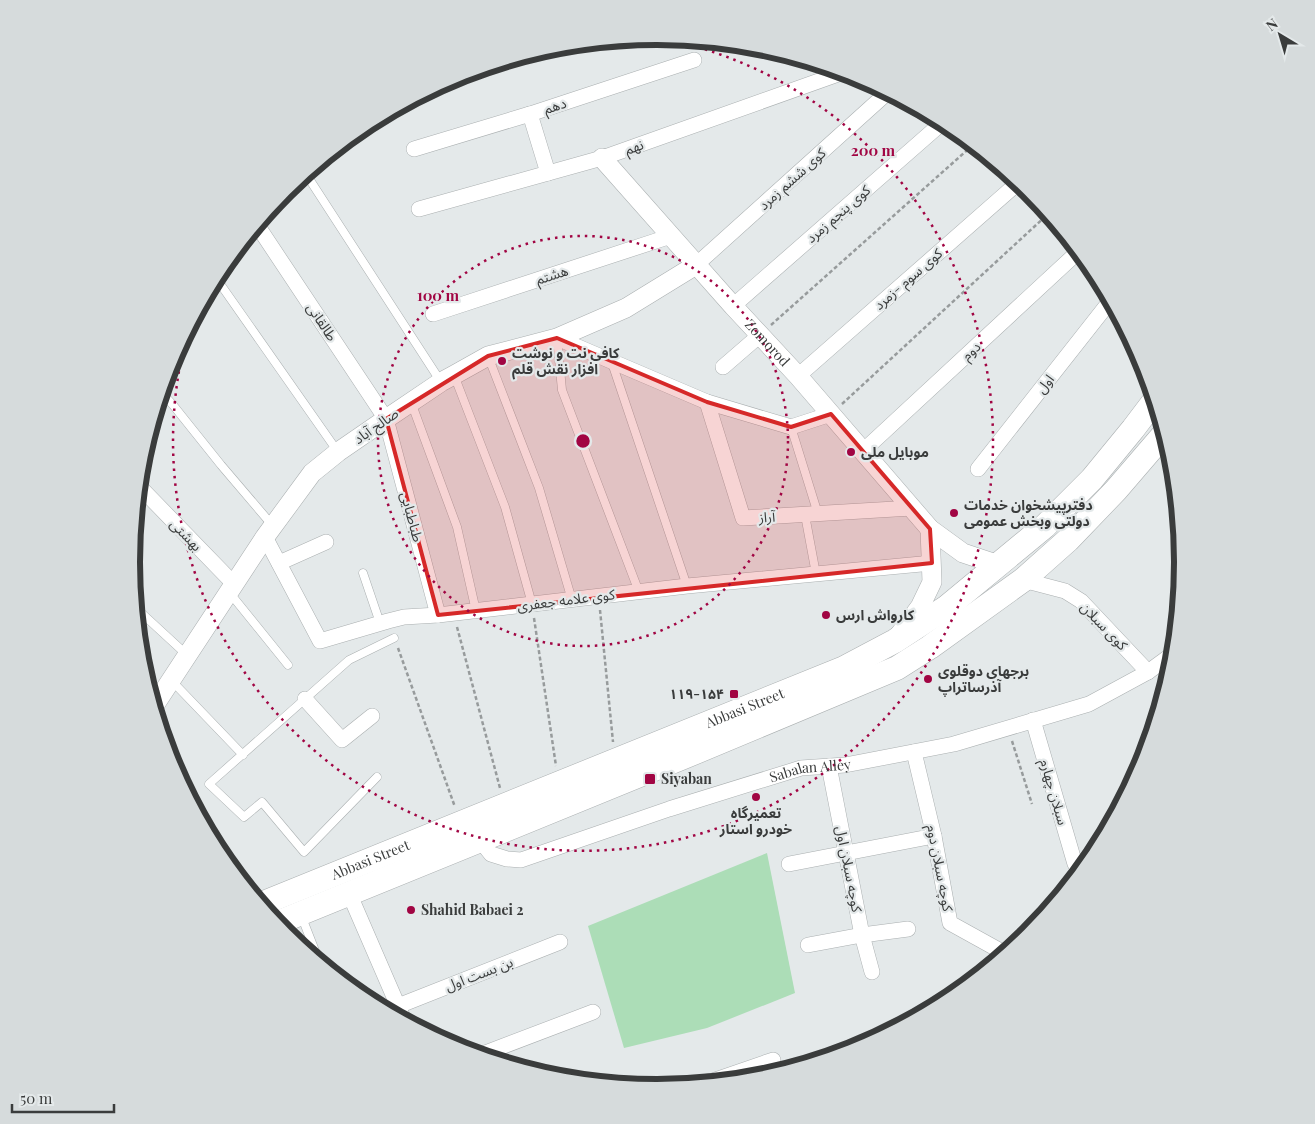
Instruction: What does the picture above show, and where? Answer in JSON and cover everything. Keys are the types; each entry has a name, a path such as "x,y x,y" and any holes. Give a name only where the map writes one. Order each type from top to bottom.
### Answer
{"main road":[{"name":"Abbasi Street","path":"284,919 480,840 844,668 895,641 947,607 1045,526 1092,479 1150,406"},
{"name":"Abbasi Street","path":"267,901 615,760 674,749 897,668 930,647 1023,580 1068,540 1116,490 1160,439"}],"street":[{"name":"دهم","path":"414,149 530,114 694,60"},
{"name":"نهم","path":"419,209 602,158 834,76"},
{"name":"کوی ششم زمرد","path":"696,265 883,97"},
{"path":"530,114 548,173"},
{"name":"کوی پنجم زمرد","path":"732,306 937,127"},
{"name":"Zomorod","path":"602,158 732,306 798,376 930,529 963,553 999,565"},
{"name":"کوی سوم -زمرد","path":"798,376 1013,187"},
{"name":"طالقانی","path":"261,231 386,419"},
{"name":"هشتم","path":"433,314 671,236"},
{"name":"دوم","path":"863,451 1074,256"},
{"name":"صالح آباد","path":"159,699 269,531 312,473 338,452 448,378 488,356 558,338 626,308 696,265"},
{"name":"اول","path":"978,469 1106,306"},
{"path":"723,367 760,335"},
{"path":"558,338 707,402 791,427 831,414"},
{"name":"آراز","path":"707,402 743,518 912,508"},
{"name":"طباطبایی","path":"386,419 446,614"},
{"name":"بهشتی","path":"145,493 231,588"},
{"path":"895,641 920,607 932,582 930,529"},
{"name":"کوی علامه جعفری","path":"269,531 279,563 320,641 404,617 476,611 687,586 932,562"},
{"path":"279,563 326,542"},
{"name":"کوی سبلان","path":"1023,580 1065,591 1081,601 1148,672"},
{"path":"1148,672 1166,659"},
{"name":"Sabalan Alley","path":"480,840 491,854 507,860 521,860 669,809 791,770 844,765 954,744 1089,704 1148,672"},
{"path":"305,699 342,740 372,716"},
{"name":"سبلان چهارم","path":"1033,720 1075,864"},
{"name":"کوچه سبلان دوم","path":"914,752 934,836 950,923 997,952"},
{"name":"کوچه سبلان اول","path":"830,766 862,934 872,972"},
{"path":"789,864 934,836"},
{"path":"349,893 400,1010"},
{"path":"808,945 862,934 908,929"},
{"name":"بن بست اول","path":"403,1012 560,942"},
{"path":"489,1051 593,1012"},
{"path":"734,1073 773,1060"}],"lane":[{"path":"310,180 448,378 505,507 532,604"},
{"path":"221,285 338,452"},
{"path":"558,338 562,390 639,592"},
{"path":"488,356 539,488 572,600"},
{"path":"612,362 687,586"},
{"path":"167,399 221,465 269,531"},
{"path":"411,402 457,527 476,611"},
{"path":"791,427 812,514 816,574"},
{"path":"363,572 380,623"},
{"path":"231,588 288,665"},
{"path":"144,615 188,655"},
{"path":"377,777 304,852 262,802 244,817 209,784 349,660 394,638"},
{"path":"171,680 243,755"},
{"path":"300,913 314,948"}],"path":[{"path":"760,335 968,149"},
{"path":"831,414 1043,218"},
{"path":"599,596 615,760"},
{"path":"532,604 559,783"},
{"path":"446,614 504,805"},
{"path":"394,638 461,823"},
{"path":"1008,728 1032,804"}],"highlighted area":[{"path":"557,338 707,402 791,427 831,414 930,529 932,563 438,615 386,419 488,356"}],"green space":[{"path":"767,853 795,993 707,1028 624,1048 588,926"}],"place":[{"name":"کافی نت و نوشت افزار نقش قلم","path":"502,361"},
{"name":"موبایل ملی","path":"851,452"},
{"name":"دفترپیشخوان خدمات دولتی وبخش عمومی","path":"954,513"},
{"name":"کارواش ارس","path":"826,615"},
{"name":"برجهای دوقلوی آذرساتراپ","path":"928,679"},
{"name":"۱۱۹-۱۵۴","path":"734,694"},
{"name":"Siyaban","path":"650,779"},
{"name":"تعمیرگاه خودرو استار","path":"756,797"},
{"name":"Shahid Babaei 2","path":"411,910"}]}
